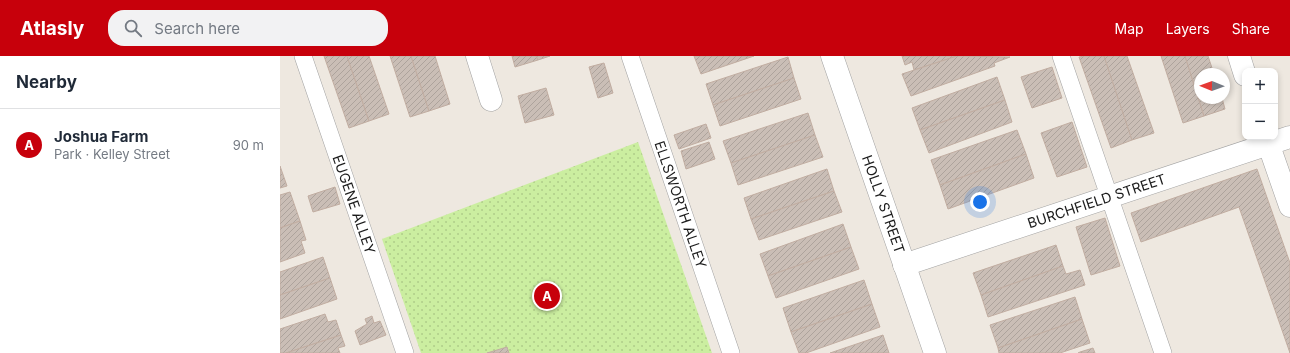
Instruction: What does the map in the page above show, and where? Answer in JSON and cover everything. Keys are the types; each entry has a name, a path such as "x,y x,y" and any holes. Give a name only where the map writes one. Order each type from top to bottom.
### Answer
{"street":[{"path":"477,56 491,100"},
{"name":"HOLLY STREET","path":"832,56 935,353"},
{"path":"1239,56 1243,68"},
{"name":"BURCHFIELD STREET","path":"904,265 1110,197 1268,141 1290,137"},
{"path":"1268,141 1290,206"}],"lane":[{"name":"EUGENE ALLEY","path":"303,56 405,353"},
{"name":"ELLSWORTH ALLEY","path":"630,56 731,353"},
{"path":"1061,56 1163,353"}],"green space":[{"path":"638,142 712,353 421,353 382,239"}],"building":[{"path":"324,56 347,56 369,121 349,128"},
{"path":"347,56 369,56 389,114 369,121"},
{"path":"390,56 411,56 429,111 410,117"},
{"path":"411,56 435,56 450,104 429,111"},
{"path":"512,56 536,56 538,60 515,67"},
{"path":"536,56 550,56 538,60"},
{"path":"694,56 754,56 701,74"},
{"path":"902,56 957,56 914,70 912,62 905,65"},
{"path":"957,56 1010,57 994,63 995,66 911,96 902,74"},
{"path":"1104,56 1132,140 1111,148 1079,57"},
{"path":"1104,56 1127,56 1154,133 1132,140"},
{"path":"1161,56 1185,56 1194,84 1194,104 1200,104 1204,116 1183,123"},
{"path":"1185,56 1208,56 1212,68 1194,68 1194,84"},
{"path":"788,57 794,78 713,105 706,84"},
{"path":"604,63 613,93 598,98 589,67"},
{"path":"1052,67 1062,98 1032,108 1021,77"},
{"path":"997,77 1005,100 920,130 912,108"},
{"path":"794,78 801,99 720,126 713,105"},
{"path":"546,88 554,115 525,123 518,96"},
{"path":"1005,100 1012,122 929,153 920,130"},
{"path":"1200,104 1224,104 1225,109 1204,116"},
{"path":"808,113 815,135 731,163 723,141"},
{"path":"1072,122 1087,167 1057,177 1041,133"},
{"path":"706,124 711,138 679,149 674,135"},
{"path":"1017,130 1026,154 940,185 931,160"},
{"path":"815,135 823,157 738,185 731,163"},
{"path":"709,142 715,159 686,169 681,151"},
{"path":"1026,154 1034,178 948,209 940,185"},
{"path":"280,166 287,186 280,188"},
{"path":"827,169 834,191 751,219 744,198"},
{"path":"1257,169 1290,263 1290,353 1239,207 1141,242 1131,213"},
{"path":"335,187 340,204 313,212 308,196"},
{"path":"834,191 842,212 759,240 751,219"},
{"path":"290,192 300,221 280,228 280,195"},
{"path":"1105,218 1120,266 1091,275 1076,227"},
{"path":"300,221 306,240 301,241 305,253 280,262 280,228"},
{"path":"843,224 851,247 768,276 760,254"},
{"path":"1056,245 1063,266 981,295 973,273"},
{"path":"851,247 859,269 776,298 768,276"},
{"path":"323,257 330,278 280,295 280,272"},
{"path":"1063,266 1066,274 1080,270 1085,285 988,317 981,295"},
{"path":"330,278 337,299 280,319 280,295"},
{"path":"864,280 872,304 791,332 783,308"},
{"path":"1075,297 1082,319 998,348 990,325"},
{"path":"872,304 880,327 806,353 799,353 791,332"},
{"path":"325,314 328,322 336,320 341,335 286,353 280,353 280,329"},
{"path":"372,316 374,323 380,321 386,335 360,345 355,331 367,324 365,319"},
{"path":"1082,319 1090,343 1060,353 999,353 998,348"},
{"path":"341,335 345,346 338,348 340,353 286,353"},
{"path":"883,335 889,353 830,353"},
{"path":"507,347 509,353 487,353"},
{"path":"1093,348 1095,353 1078,353 1080,352"}],"place":[{"name":"Joshua Farm","path":"547,296"}]}
